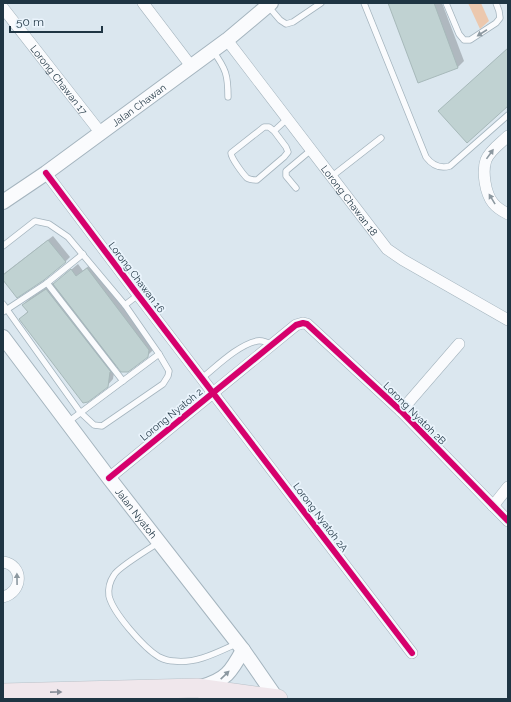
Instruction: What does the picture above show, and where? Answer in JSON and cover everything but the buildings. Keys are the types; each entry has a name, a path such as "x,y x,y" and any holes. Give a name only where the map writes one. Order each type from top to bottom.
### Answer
{"highway":[{"path":"3,693 198,688 278,699"}],"street":[{"path":"143,3 190,66"},
{"name":"Jalan Chawan","path":"3,202 227,40 270,4"},
{"name":"Lorong Chawan 17","path":"3,8 100,132"},
{"name":"Lorong Chawan 18","path":"227,40 387,249 403,260 508,320"},
{"path":"508,136 492,151 487,158 485,178 488,194 492,202 498,209 508,214"},
{"name":"Lorong Chawan 16","path":"46,172 138,295 214,392"},
{"name":"Lorong Nyatoh 2","path":"109,478 296,325 304,323"},
{"name":"Lorong Nyatoh 2B","path":"304,323 307,324 401,411 508,521"},
{"name":"Jalan Nyatoh","path":"3,337 109,478 240,646 278,699"},
{"path":"401,411 459,344"},
{"name":"Lorong Nyatoh 2A","path":"214,392 412,654"},
{"path":"493,506 508,487"},
{"path":"3,562 11,565 16,570 18,581 14,592 3,597"},
{"path":"198,688 215,683 225,676 237,661 240,646"}],"lane":[{"path":"270,4 280,20 286,24 293,22 321,3"},
{"path":"364,3 426,157 432,164 442,167 450,166 508,116"},
{"path":"446,3 459,34 464,40 470,40 496,23 500,18 496,3"},
{"path":"212,51 222,65 228,79 228,97"},
{"path":"274,131 287,119"},
{"path":"264,127 269,127 274,131 288,152 257,180 246,178 231,157 231,153 264,127"},
{"path":"331,176 381,138"},
{"path":"296,188 286,176 286,171 311,150"},
{"path":"3,246 35,220 57,228 68,236 83,254 125,305 169,371 163,384 102,426 94,425 80,412 4,309 47,283 83,254"},
{"path":"47,283 123,381"},
{"path":"125,305 138,295"},
{"path":"202,378 244,346 258,341 265,341 272,345"},
{"path":"68,422 159,354"},
{"path":"159,542 115,573 110,584 109,596 119,616 144,646 160,658 174,661 191,661 240,646"}],"shaded area":[{"path":"468,3 481,3 489,21 480,29"}],"cycle path":[{"path":"46,173 412,653"},
{"path":"109,478 296,325 303,323 307,324 401,411 508,521"}]}
